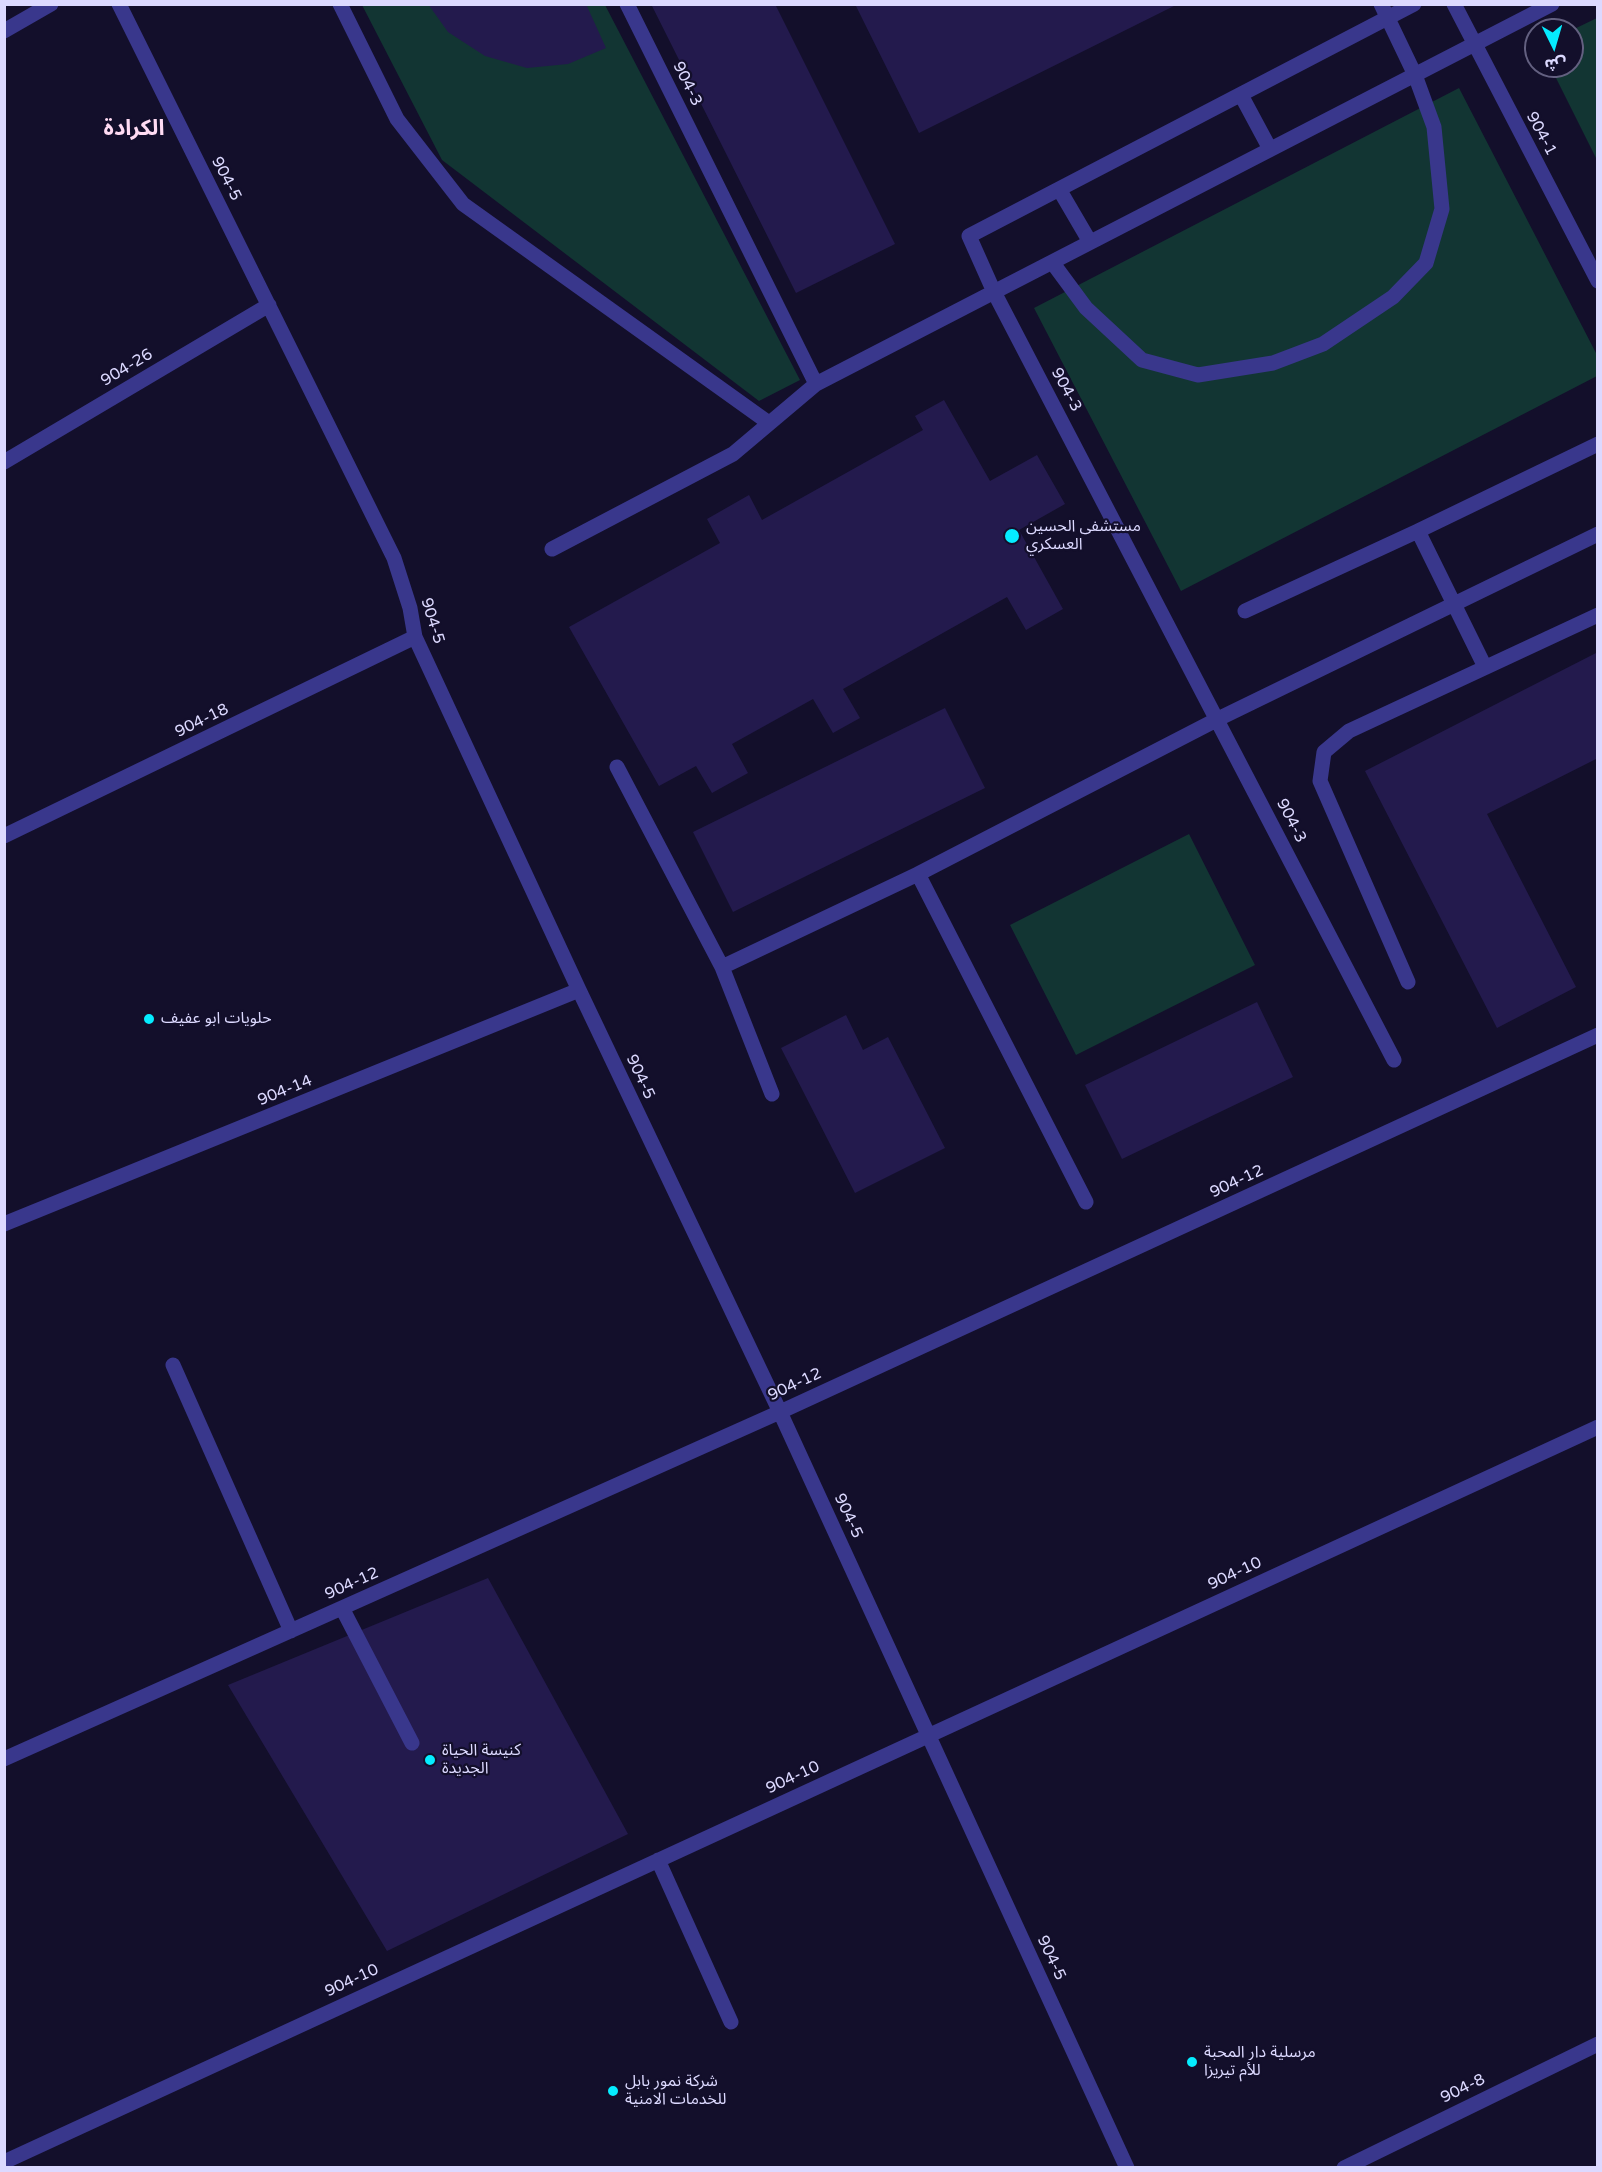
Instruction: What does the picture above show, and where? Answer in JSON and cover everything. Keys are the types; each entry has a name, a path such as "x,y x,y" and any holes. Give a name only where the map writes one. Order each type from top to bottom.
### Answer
{"street":[{"path":"4,32 51,4"},
{"name":"904-5","path":"118,4 394,558 410,608 415,637 579,990 780,1412 1127,2168"},
{"path":"340,4 397,119 463,204 769,423"},
{"name":"904-3","path":"627,4 816,384"},
{"path":"1090,242 1059,189 1241,95 1384,11 1414,4"},
{"name":"904-1","path":"1455,4 1474,45 1598,280"},
{"path":"552,549 733,454 816,384 1552,4"},
{"path":"1052,262 1086,308 1142,360 1198,375 1273,363 1323,344 1393,297 1426,263 1442,209 1434,127 1415,75 1384,11"},
{"path":"1241,95 1270,149"},
{"name":"904-3","path":"1059,189 969,236 994,292 1394,1060"},
{"name":"904-26","path":"4,462 269,305"},
{"path":"1245,611 1598,444"},
{"path":"1418,531 1485,667"},
{"path":"722,967 918,874 1218,719 1598,534"},
{"path":"1408,982 1320,781 1324,752 1349,731 1598,615"},
{"name":"904-18","path":"4,836 415,637"},
{"path":"617,767 722,967 772,1094"},
{"path":"918,874 1086,1202"},
{"name":"904-14","path":"4,1224 579,990"},
{"name":"904-12","path":"4,1759 780,1412 1598,1035"},
{"path":"173,1365 291,1631"},
{"name":"904-10","path":"4,2162 1598,1427"},
{"path":"342,1608 412,1743"},
{"path":"658,1860 731,2022"},
{"name":"904-8","path":"1344,2168 1598,2044"}],"green space":[{"path":"362,5 605,5 800,380 759,401 442,160"},
{"path":"1597,18 1597,160 1556,78 1584,78 1584,24"},
{"path":"1459,88 1597,355 1597,376 1181,591 1034,308"},
{"path":"1189,834 1255,965 1076,1055 1010,925"}],"building":[{"path":"428,4 586,4 606,48 568,64 527,68 485,56 448,32"},
{"path":"651,4 775,4 895,244 796,293"},
{"path":"855,4 1178,4 919,133"},
{"path":"944,400 990,481 1037,455 1065,504 1019,530 1063,609 1026,630 1007,597 843,689 860,718 833,733 813,699 732,744 748,773 712,793 696,766 659,786 569,627 720,543 707,519 749,495 762,520 923,430 915,416"},
{"path":"1598,652 1598,758 1487,814 1576,987 1497,1028 1365,771"},
{"path":"945,708 985,788 733,912 693,832"},
{"path":"1257,1002 1293,1077 1122,1159 1085,1085"},
{"path":"846,1015 863,1050 888,1037 945,1148 855,1193 781,1048"},
{"name":"كنيسة الحياة الجديدة","path":"488,1578 628,1834 387,1951 228,1685"}],"place":[{"name":"مستشفى الحسين العسكري","path":"1012,536"},
{"name":"حلويات ابو عفيف","path":"149,1019"},
{"name":"كنيسة الحياة الجديدة","path":"430,1760"},
{"name":"مرسلية دار المحبة للأم تيريزا","path":"1192,2062"},
{"name":"شركة نمور بابل للخدمات الامنية","path":"613,2091"}],"district":[{"name":"الكرادة","path":"134,129"}]}
